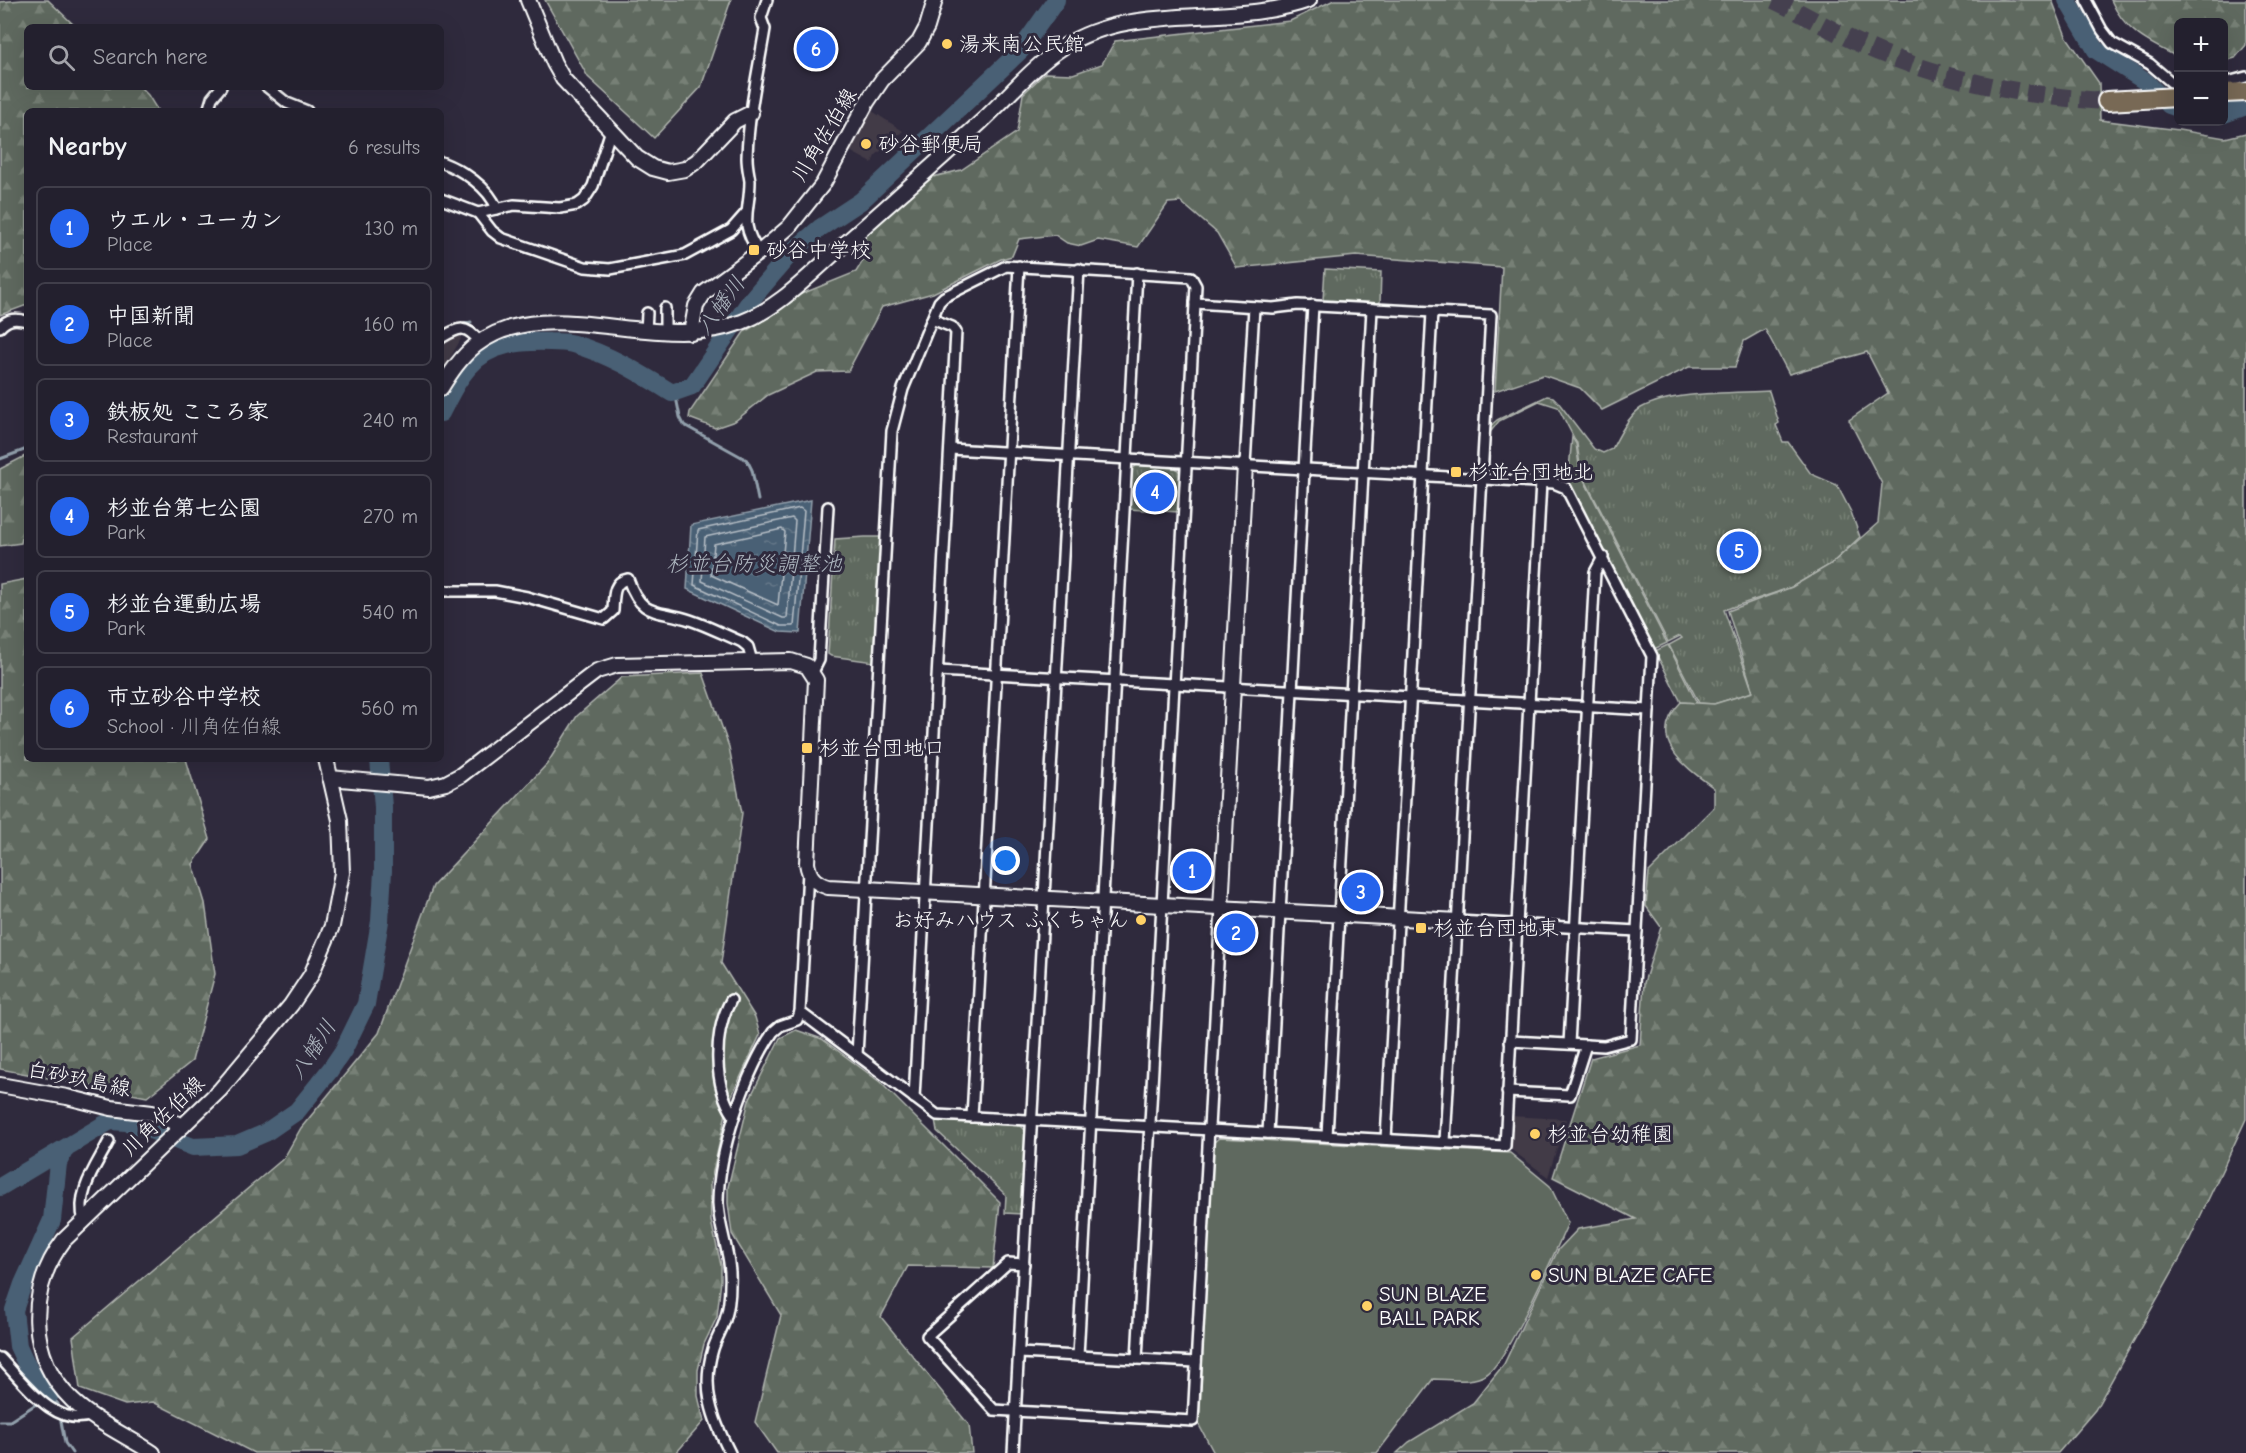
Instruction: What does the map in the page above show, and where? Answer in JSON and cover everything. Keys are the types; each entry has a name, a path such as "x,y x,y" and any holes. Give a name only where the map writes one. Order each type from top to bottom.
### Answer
{"highway":[{"path":"2107,101 2174,97"}],"main road":[{"path":"528,0 563,79 637,158 654,168 668,172 685,169 697,161 735,121 751,113"},
{"name":"川角佐伯線","path":"691,333 696,306 704,293 789,227 823,184 867,102 882,81 919,42 927,27 935,0"},
{"path":"444,383 458,362 480,342 506,329 540,322 691,333 741,322 763,311 791,292 970,132 1050,56 1076,39 1120,24 1270,9 1309,0"},
{"path":"1221,908 1245,465"},
{"path":"337,779 429,787 454,780 589,677 607,667 627,664 800,662 813,672 817,688 807,863 808,872 820,884 866,889 1458,921"},
{"name":"川角佐伯線","path":"153,1453 72,1400 53,1375 40,1346 37,1322 38,1297 45,1272 57,1250 236,1073 291,1005 311,975 327,943 340,891 343,855 337,779 328,762"},
{"name":"白砂玖島線","path":"0,1085 67,1097 111,1108 152,1113 183,1127"}],"street":[{"path":"759,252 747,232 746,213 750,182 747,159 751,113 765,29 761,18 767,0"},
{"path":"2086,0 2102,30 2112,43 2150,64 2174,83"},
{"path":"209,108 218,90"},
{"path":"271,90 287,103 300,108"},
{"path":"478,213 513,206 568,208 584,200 593,186 611,130"},
{"path":"444,164 468,176 491,198 497,209"},
{"path":"444,200 478,213 492,231 501,238 585,267 602,269 685,255 730,230 746,213"},
{"path":"972,1117 1019,266"},
{"path":"858,1055 892,431 903,389 939,302 944,297 1002,267 1079,269 1191,277 1196,286 1137,1359"},
{"path":"1013,1453 1079,269"},
{"path":"1078,1356 1137,273"},
{"path":"1195,303 1254,307 1313,305 1491,315 1445,1142"},
{"path":"1268,1133 1313,305"},
{"path":"1245,465 1254,307"},
{"path":"665,308 665,332"},
{"path":"1327,1136 1372,309"},
{"path":"1386,1139 1432,312"},
{"path":"646,313 646,331"},
{"path":"0,327 8,320 15,318 24,320"},
{"path":"914,1098 956,332 952,327 932,319"},
{"path":"444,336 454,330 464,328 473,333 480,342"},
{"path":"950,449 1540,482 1554,483 1566,488 1651,653 1631,1039 1604,1046 1510,1041"},
{"path":"800,1012 937,1115 1504,1146 1540,482"},
{"path":"813,672 819,660 828,507"},
{"path":"1569,1044 1595,572 1603,557"},
{"path":"444,591 495,591 527,597 604,619 613,611 615,588 621,580 628,579 641,603 653,612 689,619 742,642 748,647 752,662"},
{"path":"938,671 1649,710"},
{"path":"730,1453 713,1418 707,1383 713,1348 725,1320 729,1301 730,1264 718,1203 722,1170 734,1116 741,1096 768,1040 780,1026 797,1020 800,1012 808,872"},
{"path":"1024,1264 1008,1263 927,1336 994,1410 1193,1421 1221,908"},
{"path":"1458,921 1637,931"},
{"path":"731,1000 722,1018 719,1047 721,1090 734,1116"},
{"path":"1507,1092 1569,1095 1586,1045"},
{"path":"84,1221 81,1208 83,1194 109,1141"},
{"path":"1019,1353 1196,1362"},
{"path":"0,1358 50,1409 79,1418 92,1415"}],"shaded area":[{"path":"869,109 903,131 875,156 872,163 848,150"},
{"path":"456,334 459,334 461,339 444,368 444,340"},
{"name":"杉並台幼稚園","path":"1510,1116 1566,1119 1548,1177 1509,1148"}],"green space":[{"path":"48,0 73,24 24,24 24,90 143,90 156,108 24,108 24,306 0,315 0,2"},
{"path":"545,0 731,0 701,87 654,138 588,77"},
{"path":"1334,0 2052,0 2066,36 2099,83 2100,120 2225,138 2246,133 2246,1119 2185,1249 2095,1410 2058,1453 1397,1453 1409,1442 1473,1403 1504,1364 1558,1250 1578,1229 1636,1219 1553,1177 1591,1058 1640,1045 1644,983 1661,927 1646,906 1649,872 1714,807 1714,788 1681,761 1673,751 1668,740 1667,728 1671,715 1681,702 1714,704 1753,692 1728,611 1792,587 1831,564 1878,523 1882,484 1849,420 1888,393 1867,352 1789,374 1765,329 1744,341 1735,367 1689,367 1602,410 1580,388 1543,375 1495,391 1502,267 1356,256 1237,268 1217,233 1181,202 1168,203 1138,247 1098,240 1081,246 1067,243 1055,235 1019,239 1012,256 1001,259 933,293 882,307 848,371 817,372 768,395 735,421 715,428 689,418 690,412 744,332 799,295 856,272 864,259 862,246 868,231 933,177 961,170 1017,132 1023,94 1045,73 1073,74 1102,64 1115,41 1290,21"},
{"path":"2111,0 2246,0 2246,45 2235,58 2228,60 2228,18 2174,18 2174,55 2138,35 2116,11"},
{"path":"1325,269 1381,272 1380,303 1323,300"},
{"path":"1769,391 1779,423 1776,425 1783,442 1788,442 1811,474 1837,485 1851,512 1860,537 1831,564 1792,587 1724,610 1753,692 1714,704 1699,703 1669,645 1682,638 1680,636 1668,642 1581,472 1577,444 1558,407 1539,401 1499,421 1488,435 1488,433 1497,420 1547,396 1553,397 1594,449 1603,453 1612,449 1624,427 1637,411 1654,402 1703,394"},
{"path":"1572,437 1576,444 1580,472 1667,643 1654,649 1568,480"},
{"path":"24,457 24,528 21,543 0,546 0,469"},
{"path":"1137,465 1176,468 1182,474 1179,512 1128,509 1130,471"},
{"path":"881,537 874,662 828,654 835,539"},
{"path":"24,580 24,762 187,762 210,839 193,864 205,903 215,974 192,1061 147,1097 0,1069 0,584"},
{"path":"1668,645 1697,703 1681,702 1655,651"},
{"path":"703,673 729,747 742,813 721,963 755,1017 760,1035 728,1104 710,1185 711,1221 721,1265 721,1280 717,1317 704,1344 698,1370 698,1396 704,1421 676,1453 254,1453 153,1402 125,1405 80,1389 73,1337 284,1158 301,1128 379,1033 433,886 547,764 577,716 622,677"},
{"path":"796,1030 822,1039 880,1082 1000,1202 993,1268 908,1266 881,1317 969,1425 972,1453 777,1453 755,1422 781,1315 732,1234 728,1187 749,1100 780,1038"},
{"path":"935,1119 1021,1126 1027,1132 1022,1214 1005,1213 1006,1195 937,1131"},
{"name":"SUN BLAZE BALL PARK","path":"1219,1138 1510,1153 1550,1186 1568,1223 1518,1328 1496,1365 1487,1374 1475,1379 1433,1379 1377,1453 1214,1453 1199,1425 1213,1143"}],"water":[{"name":"杉並台防災調整池","path":"811,500 800,633 780,632 687,589 691,525"}],"waterway":[{"name":"八幡川","path":"444,407 461,377 478,358 497,348 518,343 570,343 612,359 672,393 692,386 750,301 790,254 820,228 861,201 1020,51 1056,0"},
{"name":"八幡川","path":"2067,0 2096,50 2146,82 2169,105 2174,107"},
{"name":"八幡川","path":"2228,113 2246,106"},
{"path":"444,331 471,322"},
{"path":"675,392 684,425 747,460 752,470 758,500"},
{"path":"0,459 24,450"},
{"name":"八幡川","path":"0,1187 110,1121 126,1122 193,1147 237,1145 265,1133 297,1111 343,1051 366,1004 380,921 383,871 383,807 379,762"},
{"name":"八幡川","path":"50,1395 30,1372 18,1346 14,1310 23,1284 52,1220 58,1163 65,1149"},
{"path":"0,1421 10,1421 50,1395 58,1404 59,1410"},
{"name":"八幡川","path":"60,1416 65,1443 72,1453"}],"tunnel":[{"path":"1774,0 1867,47 1936,72 2021,92 2107,101"}],"place":[{"name":"湯来南公民館","path":"947,44"},
{"name":"市立砂谷中学校","path":"816,49"},
{"name":"砂谷郵便局","path":"866,144"},
{"name":"砂谷中学校","path":"754,250"},
{"name":"杉並台団地北","path":"1456,472"},
{"name":"杉並台第七公園","path":"1155,492"},
{"name":"杉並台運動広場","path":"1739,551"},
{"name":"杉並台団地口","path":"807,748"},
{"name":"ウエル・ユーカン","path":"1192,871"},
{"name":"鉄板処 こころ家","path":"1361,892"},
{"name":"お好みハウス ふくちゃん","path":"1141,920"},
{"name":"杉並台団地東","path":"1421,928"},
{"name":"中国新聞","path":"1236,933"},
{"name":"杉並台幼稚園","path":"1535,1134"},
{"name":"SUN BLAZE CAFE","path":"1536,1275"},
{"name":"SUN BLAZE BALL PARK","path":"1367,1306"}]}
